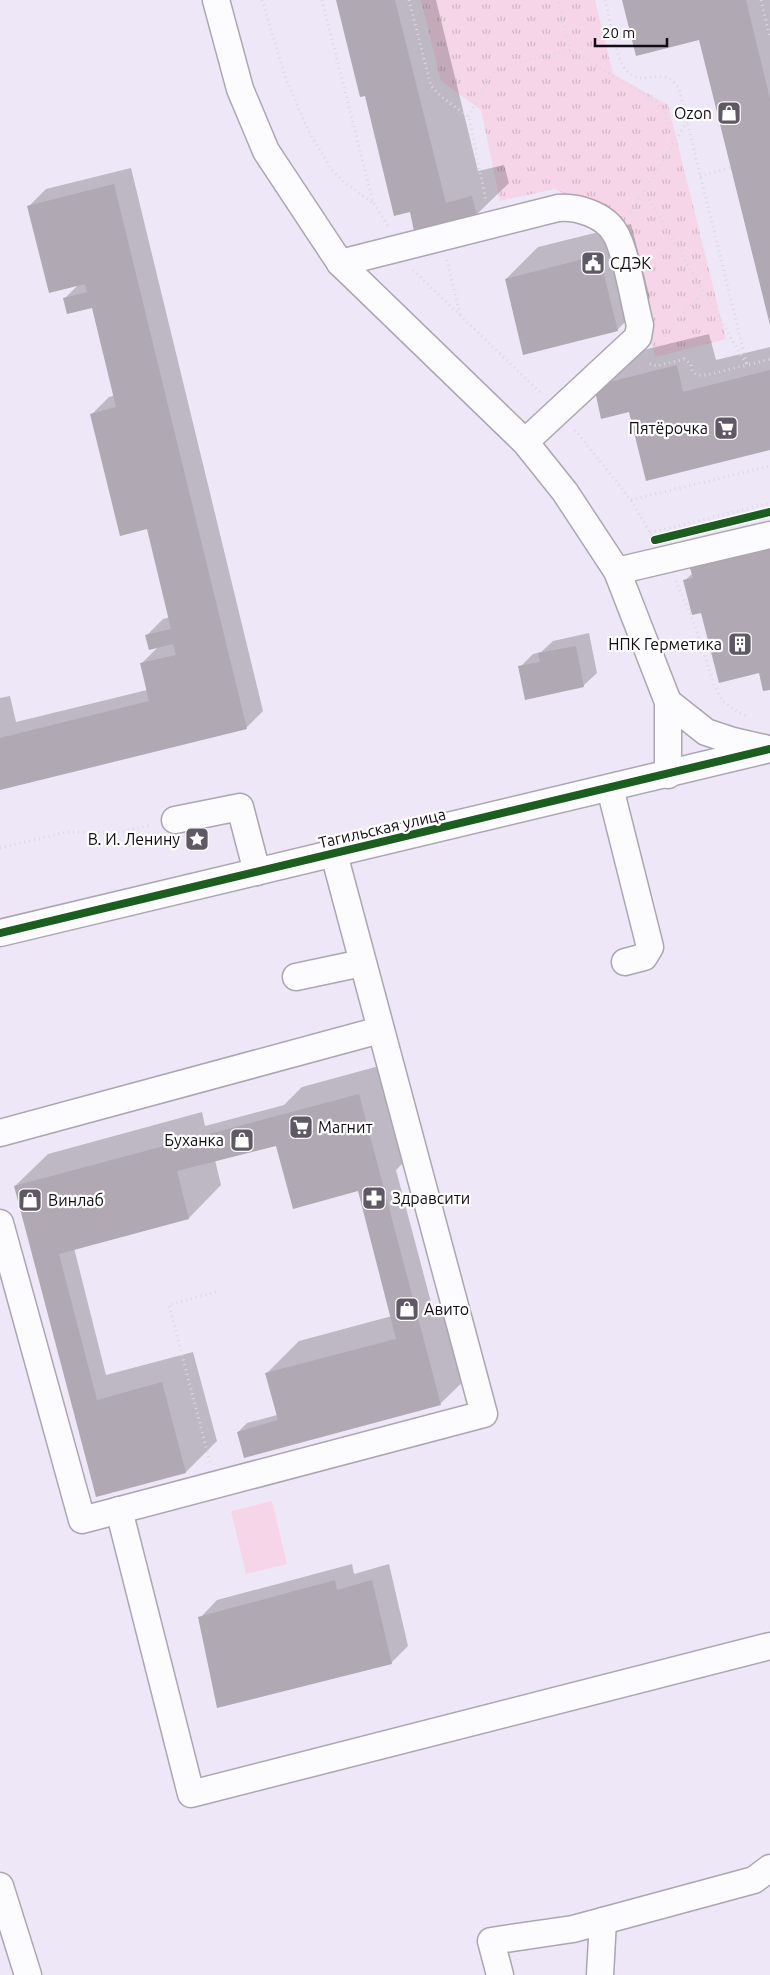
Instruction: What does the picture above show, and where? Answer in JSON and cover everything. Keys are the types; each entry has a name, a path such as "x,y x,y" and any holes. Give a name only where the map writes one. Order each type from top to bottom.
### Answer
{"street":[{"path":"216,0 240,89 266,151 340,263 525,442 565,492 617,571 668,702 668,774"},
{"path":"340,263 568,207 584,211 610,226 617,236 640,326 650,338 565,406 525,442"},
{"path":"565,406 583,406 598,402"},
{"path":"617,571 661,551 770,535"},
{"path":"668,702 706,732 733,741 770,749"},
{"name":"Тагильская улица","path":"0,933 770,749"},
{"path":"610,788 650,947 644,957 625,962"},
{"path":"175,820 240,806 257,872"},
{"path":"0,1223 82,1520 484,1414 334,854"},
{"path":"296,978 362,963"},
{"path":"0,1133 380,1030"},
{"path":"119,1510 179,1731 191,1794 770,1646"},
{"path":"500,1975 491,1941 573,1929 754,1880 770,1868"},
{"path":"0,1886 28,1975"},
{"path":"600,1975 603,1921"}],"path":[{"path":"262,0 286,79 310,134 332,170 345,183 373,202 322,0"},
{"path":"409,0 431,86 443,98 469,116"},
{"path":"558,0 570,50"},
{"path":"605,0 621,62 627,71 636,77 645,79 658,76 668,77 679,88 747,365"},
{"path":"760,0 770,38"},
{"path":"491,225 469,116 483,87 494,70 502,66 570,50 657,102 665,114 673,146"},
{"path":"617,236 687,122"},
{"path":"700,176 730,168"},
{"path":"644,191 747,365"},
{"path":"441,238 461,316"},
{"path":"398,248 409,267 461,316 565,406 595,452 631,500 661,551 694,623 715,687 722,700 730,707 752,718"},
{"path":"704,291 650,338 644,359 652,365 684,359 691,364 692,371 702,376 770,359"},
{"path":"631,500 770,466"},
{"path":"650,533 770,503"},
{"path":"661,551 770,512"},
{"path":"0,848 67,832 116,832 175,820"},
{"path":"212,1466 169,1305 219,1291"}],"green space":[{"path":"421,0 595,0 613,74 668,105 726,339 655,357 623,226 555,189 500,201 481,110 441,81"},
{"path":"272,1501 287,1564 246,1574 231,1511"}],"building":[{"path":"336,0 395,0 446,203 472,196 477,216 414,231 410,212 394,216 365,96 360,97"},
{"path":"622,0 746,0 770,99 770,325 699,40 636,56"},
{"path":"114,184 247,729 0,790 0,738 149,701 140,663 176,655 173,644 149,650 145,635 171,629 147,529 120,536 90,414 116,407 92,308 67,314 63,298 87,292 85,284 49,293 27,206"},
{"path":"599,255 618,331 523,355 505,279"},
{"path":"677,365 683,392 770,370 770,450 646,481 629,412 601,419 594,386"},
{"name":"НПК Герметика","path":"770,548 770,690 763,691 759,673 719,683 701,613 692,615 683,580 693,578 690,568"},
{"path":"576,646 584,687 525,700 518,666 540,662 538,653"},
{"path":"359,1094 441,1405 244,1458 237,1432 278,1420 265,1373 396,1339 358,1191 293,1209 276,1146 177,1171 189,1219 59,1254 97,1400 162,1382 186,1473 96,1497 14,1186"},
{"path":"335,1580 337,1590 372,1580 392,1664 217,1708 198,1617"}],"cycle path":[{"path":"655,540 770,512"},
{"path":"0,933 770,749"}],"place":[{"name":"Ozon","path":"729,113"},
{"name":"СДЭК","path":"593,263"},
{"name":"Пятёрочка","path":"726,428"},
{"name":"НПК Герметика","path":"740,644"},
{"name":"В. И. Ленину","path":"197,839"},
{"name":"Магнит","path":"301,1127"},
{"name":"Буханка","path":"242,1140"},
{"name":"Здравсити","path":"374,1198"},
{"name":"Винлаб","path":"30,1200"},
{"name":"Авито","path":"407,1309"}]}
